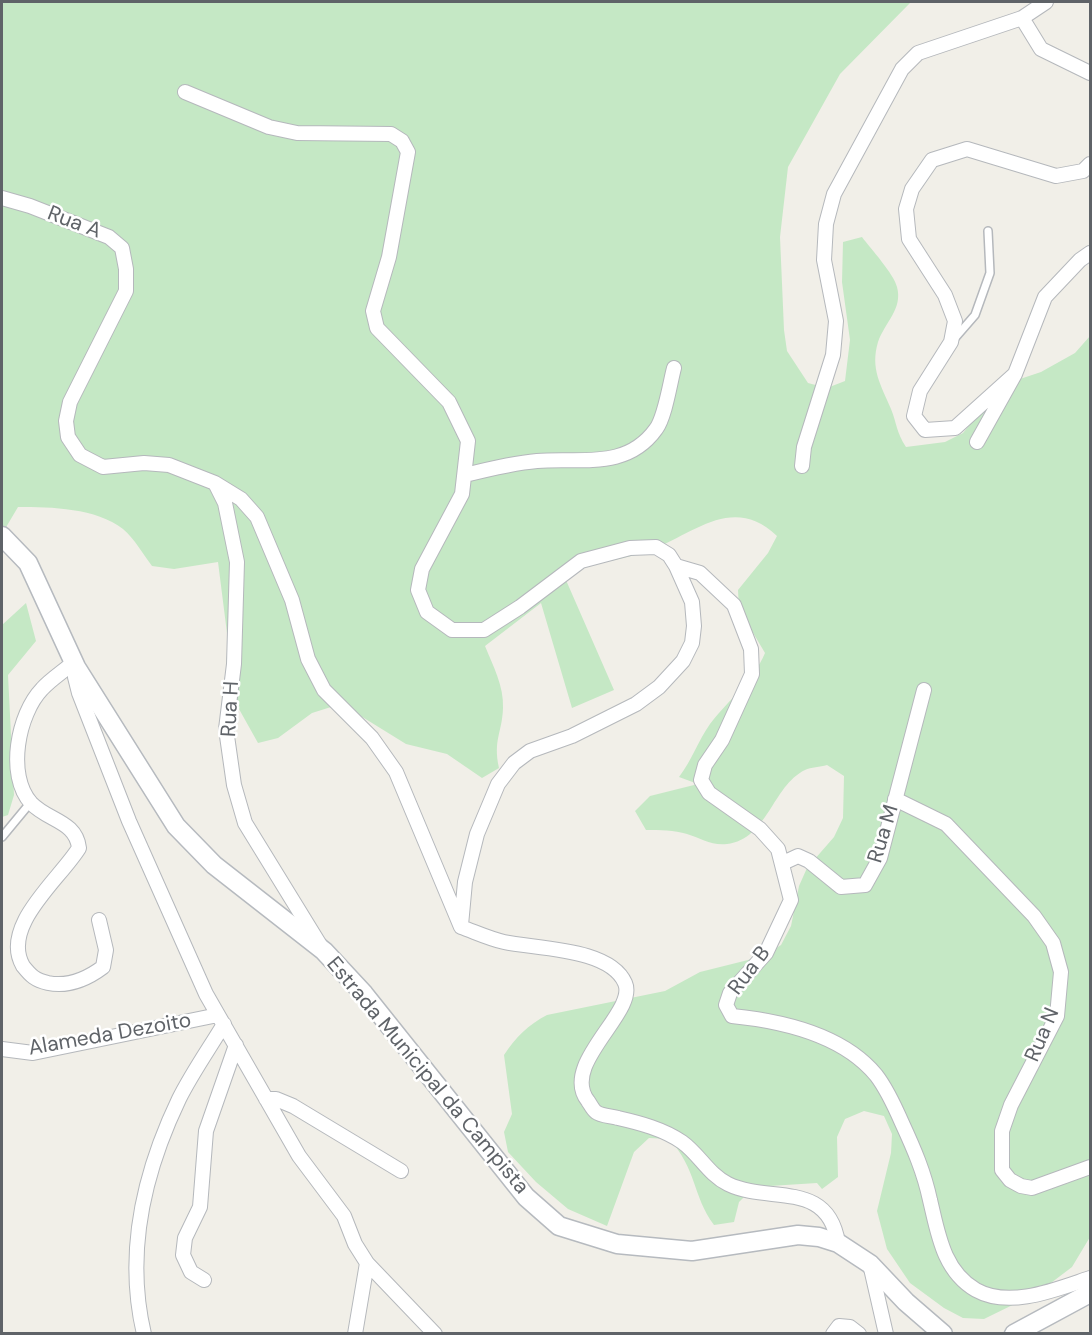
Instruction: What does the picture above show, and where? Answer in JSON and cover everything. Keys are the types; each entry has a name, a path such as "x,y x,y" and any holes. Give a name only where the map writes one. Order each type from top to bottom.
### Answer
{"main road":[{"name":"Estrada Municipal da Campista","path":"2,536 28,563 75,665 176,826 214,866 324,951 364,994 526,1197 559,1226 617,1245 692,1251 798,1235 819,1237 838,1243 870,1264 906,1302 943,1334"},
{"path":"1014,1334 1090,1293"}],"street":[{"path":"802,466 804,447 832,355 836,321 824,260 826,224 834,194 902,69 918,53 1022,18 1046,2"},
{"path":"1022,18 1041,49 1088,70"},
{"path":"185,92 269,127 297,133 391,134 402,141 408,152 388,257 373,311 377,328 449,402 468,441 462,494 423,569 418,590 426,612 452,630 484,630 520,607 581,561 630,548 656,547 669,555 692,602 694,626 692,643 683,661 659,687 636,704 566,739 530,751 514,763 498,784 477,834 465,882 461,927"},
{"path":"1015,374 956,428 925,430 914,416 920,392 951,342 955,321 945,295 909,239 906,209 912,189 932,160 967,149 1056,176 1083,171 1090,164"},
{"name":"Rua A","path":"2,198 30,206 109,237 122,248 126,269 126,291 70,402 66,421 68,437 80,455 103,467 144,463 169,465 215,483"},
{"path":"976,442 1015,374 1045,297 1080,260 1090,253"},
{"path":"465,476 510,464 539,460 574,462 614,458 639,444 657,429 674,368"},
{"path":"215,483 241,499 257,517 292,600 308,659 324,690 372,738 396,772 461,927 501,942 598,959 612,968 625,983 627,998 601,1038 580,1080 583,1095 596,1112 652,1127 681,1142 715,1177 730,1185 753,1191 791,1194 814,1204 833,1224 838,1243"},
{"name":"Rua H","path":"215,483 225,503 237,562 234,664 226,729 234,785 245,823 324,951"},
{"name":"Rua B","path":"676,566 700,573 734,606 751,649 752,674 722,740 705,765 701,780 709,793 760,829 778,849 791,900 766,953 730,993 726,1005 732,1016 822,1036 859,1058 877,1076 921,1163 940,1245 955,1274 977,1291 1008,1298 1046,1293 1090,1278"},
{"path":"75,665 41,690 31,706 21,733 18,767 23,789 31,802 51,818 70,827 78,837 79,848 21,914 15,936 19,961 35,980 58,985 89,978 103,967 106,950 99,920"},
{"path":"75,665 79,693 129,820 221,1020 299,1156 344,1216 355,1244 367,1263 435,1334"},
{"name":"Rua M","path":"783,863 798,856 809,861 841,887 865,885 880,858 924,690"},
{"name":"Rua N","path":"895,799 946,824 1034,916 1053,943 1061,972 1056,1016 1011,1105 1002,1131 1002,1170 1010,1180 1032,1188 1090,1167"},
{"path":"144,1334 135,1269 148,1177 179,1099 221,1020"},
{"name":"Alameda Dezoito","path":"2,1049 33,1053 221,1020"},
{"path":"204,1280 191,1272 183,1255 185,1238 200,1207 206,1131 236,1045"},
{"path":"266,1099 282,1101 293,1106 400,1171"},
{"path":"355,1334 367,1263"},
{"path":"870,1264 886,1334"},
{"path":"833,1334 839,1326 850,1327 859,1334"}],"lane":[{"path":"951,342 975,315 990,273 988,231"},
{"path":"2,837 31,802"}],"green space":[{"path":"2,2 911,2 840,74 788,167 780,237 784,330 787,351 808,383 827,388 845,381 850,340 842,282 843,242 862,237 887,269 897,287 898,302 878,342 875,360 880,384 906,447 945,442 963,433 989,401 1020,379 1041,372 1075,353 1090,336 1090,1237 1072,1267 1039,1292 984,1319 963,1318 944,1308 910,1283 887,1249 877,1211 891,1153 892,1134 884,1116 864,1111 845,1119 837,1137 838,1177 822,1189 817,1183 754,1187 739,1202 734,1222 714,1225 702,1203 685,1161 669,1139 649,1138 634,1152 607,1226 568,1209 536,1182 508,1152 504,1132 512,1114 504,1055 523,1032 547,1015 665,991 700,972 764,956 781,945 791,926 799,886 807,868 834,837 843,818 844,776 827,765 807,769 794,778 752,833 741,840 727,844 711,843 677,832 646,830 635,811 650,796 698,784 679,777 710,724 754,673 765,653 739,609 738,590 768,553 777,536 761,524 746,518 731,517 716,520 645,552 562,571 614,690 572,708 541,603 485,646 500,684 503,708 497,743 499,768 482,778 447,754 406,744 351,710 331,707 312,713 278,738 258,743 225,684 228,641 218,562 174,569 152,566 135,541 123,529 100,517 73,510 18,507 2,534"},
{"path":"26,603 36,641 8,675 14,795 8,815 2,817 2,625"}]}
